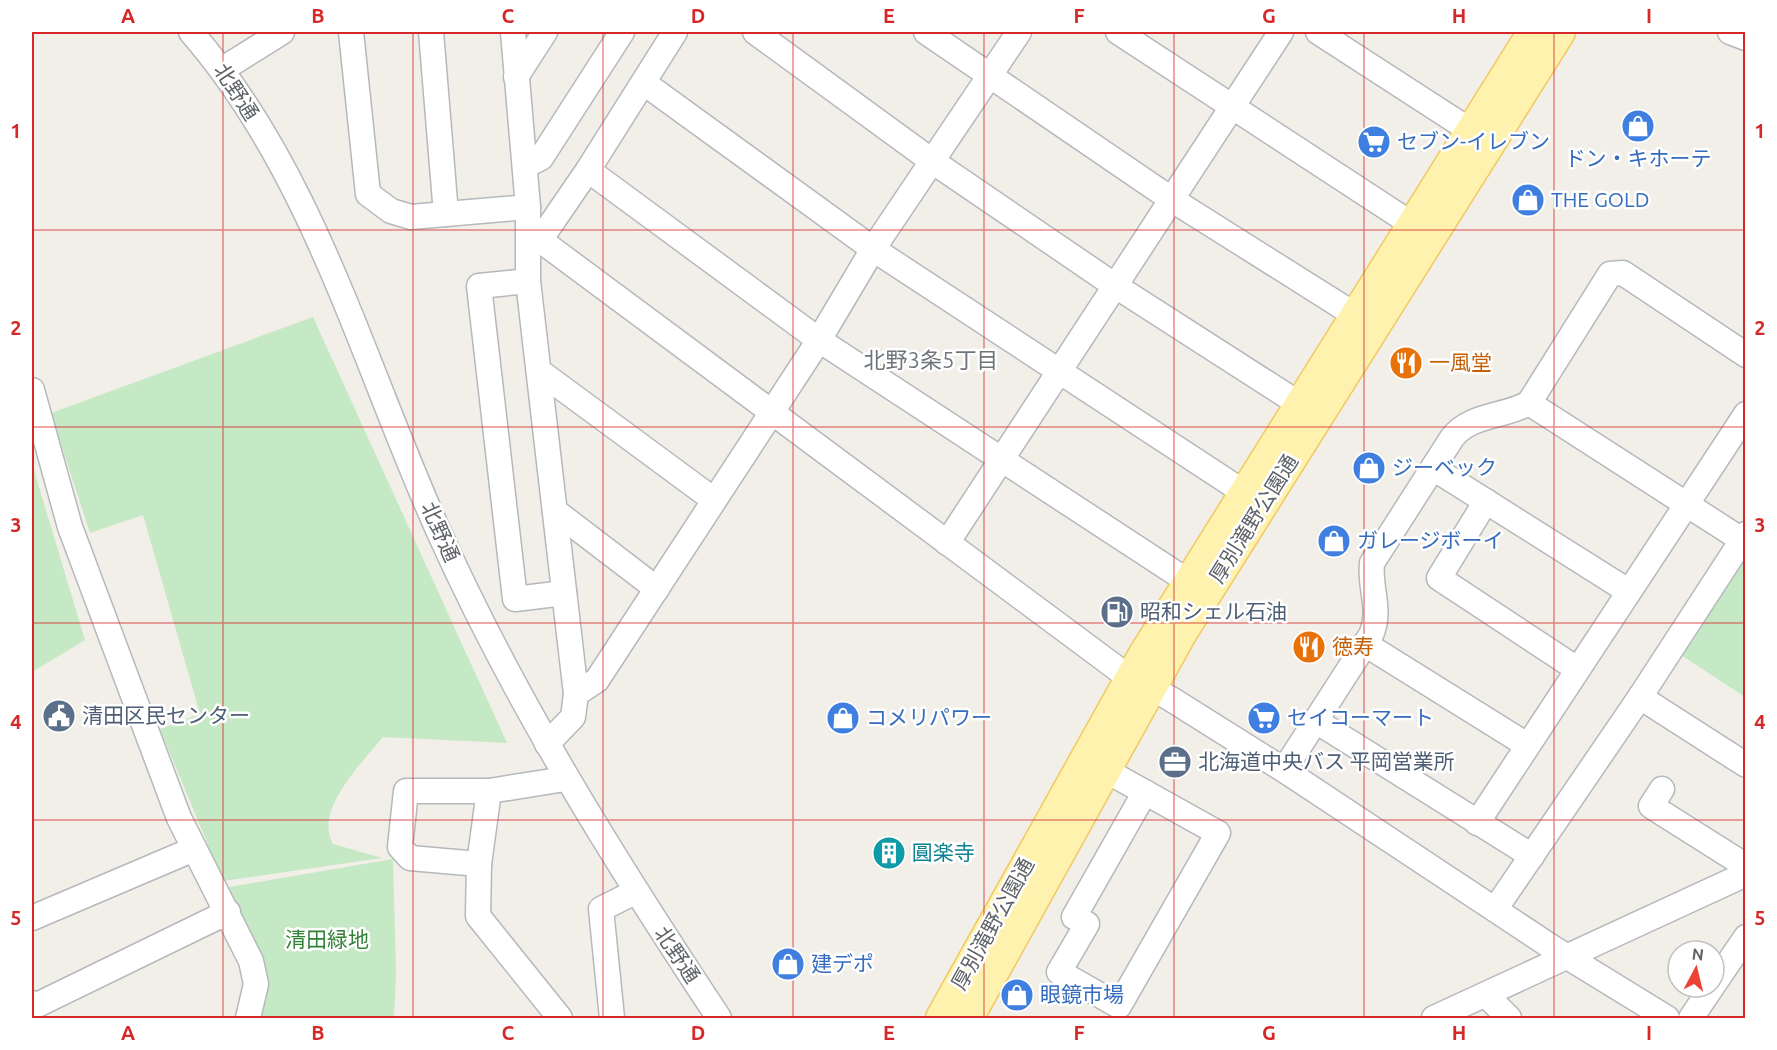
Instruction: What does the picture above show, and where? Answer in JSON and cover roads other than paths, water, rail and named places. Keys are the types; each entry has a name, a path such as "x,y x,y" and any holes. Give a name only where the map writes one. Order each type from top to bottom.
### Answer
{"main road":[{"name":"厚別滝野公園通","path":"941,1018 1095,764 1140,683 1189,582 1245,493 1310,411 1355,315 1423,231 1471,131 1537,38"},
{"name":"厚別滝野公園通","path":"1140,683 1181,634 1310,411 1423,231 1537,38"},
{"name":"厚別滝野公園通","path":"968,1018 1095,764"}],"street":[{"name":"北野通","path":"191,32 223,69 288,173 346,303 437,528 500,660 565,779 635,892 719,1018"},
{"path":"223,69 282,32"},
{"path":"351,32 368,194 392,211 411,217 528,207"},
{"path":"431,32 446,214"},
{"path":"513,32 528,207 535,241 528,281 576,694 573,717 547,744"},
{"path":"516,77 545,32"},
{"path":"525,166 541,158 622,32"},
{"path":"535,241 588,170 675,32"},
{"path":"755,32 932,161 1114,285 1310,411"},
{"path":"926,32 1171,199 1355,315"},
{"path":"576,694 597,680 819,340 873,249 1019,32"},
{"path":"1118,32 1423,231"},
{"path":"947,543 1281,32"},
{"path":"1318,32 1471,131"},
{"path":"1730,32 1746,38"},
{"path":"644,83 873,249 1245,493"},
{"path":"588,170 819,340 1189,582"},
{"path":"535,241 1140,683 1171,699 1284,770 1567,956 1667,1018"},
{"path":"1284,770 1365,644 1377,620 1370,577 1372,563 1433,468 1458,430 1473,422 1515,411 1529,403 1610,274 1623,273 1746,355"},
{"path":"528,281 480,286 515,599 564,593"},
{"path":"539,371 714,500"},
{"path":"32,390 70,527 179,818 251,961 256,984 248,1018"},
{"path":"1496,908 1640,697 1744,537 1686,504 1529,403"},
{"path":"1477,824 1746,414"},
{"path":"1433,468 1628,591"},
{"path":"1486,501 1439,578 1577,669"},
{"path":"555,511 657,588"},
{"path":"1365,644 1527,745"},
{"path":"1640,697 1746,765"},
{"path":"1316,721 1477,824 1532,856"},
{"path":"1095,764 1145,792 1218,833 1119,1006 1059,972 1087,924 1074,917 1145,792"},
{"path":"479,864 410,858 400,848 406,791 489,791 565,779"},
{"path":"1662,789 1651,806 1746,866"},
{"path":"489,791 479,864 478,916 560,1018"},
{"path":"32,918 194,849"},
{"path":"1434,1018 1746,874"},
{"path":"612,1018 601,909 635,892"},
{"path":"32,1003 33,1007 228,912"},
{"path":"1726,969 1743,947"},
{"path":"1486,995 1509,1018"},
{"path":"1691,1018 1704,999"}],"place":[{"name":"ドン・キホーテ","path":"1638,126"},
{"name":"セブン-イレブン","path":"1374,142"},
{"name":"THE GOLD","path":"1528,200"},
{"name":"一風堂","path":"1406,363"},
{"name":"ジーベック","path":"1369,468"},
{"name":"ガレージボーイ","path":"1334,541"},
{"name":"昭和シェル石油","path":"1117,612"},
{"name":"徳寿","path":"1309,647"},
{"name":"清田区民センター","path":"59,716"},
{"name":"コメリパワー","path":"843,718"},
{"name":"セイコーマート","path":"1264,718"},
{"name":"北海道中央バス 平岡営業所","path":"1175,762"},
{"name":"圓楽寺","path":"889,853"},
{"name":"建デポ","path":"788,964"},
{"name":"眼鏡市場","path":"1017,995"}],"district":[{"name":"北野3条5丁目","path":"931,360"}],"park label":[{"name":"清田緑地","path":"327,940"}]}
